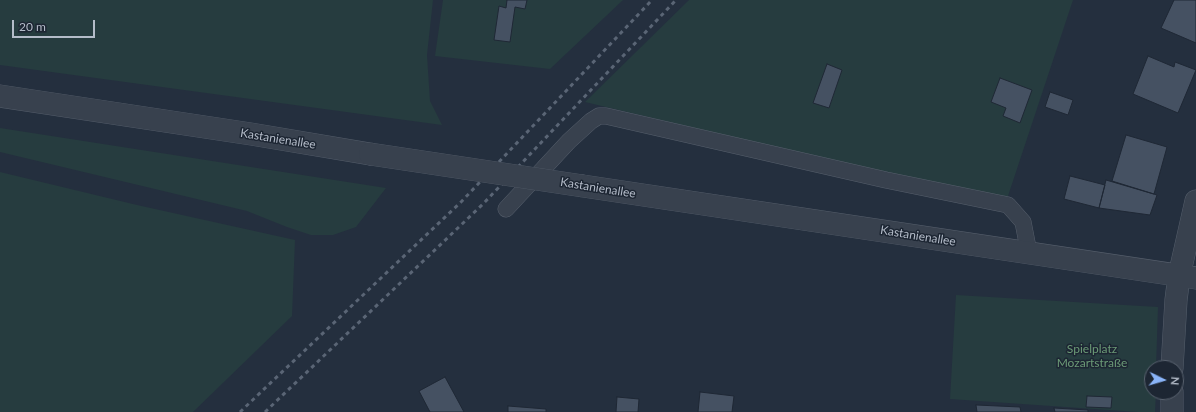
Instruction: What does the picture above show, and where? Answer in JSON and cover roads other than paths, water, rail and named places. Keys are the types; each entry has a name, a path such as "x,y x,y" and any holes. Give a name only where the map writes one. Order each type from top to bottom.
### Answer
{"street":[{"name":"Kastanienallee","path":"0,96 251,134 370,154 1188,277"},
{"path":"1172,360 1176,300 1188,277 1196,201"},
{"path":"1172,400 1172,412"}],"lane":[{"path":"506,209 569,141 599,116 606,116 886,180 1008,205 1023,222 1029,253"}],"railway":[{"path":"240,412 462,201 652,0"},
{"path":"265,412 483,204 676,0"}],"park label":[{"name":"Spielplatz Mozartstraße","path":"1092,356"}]}
